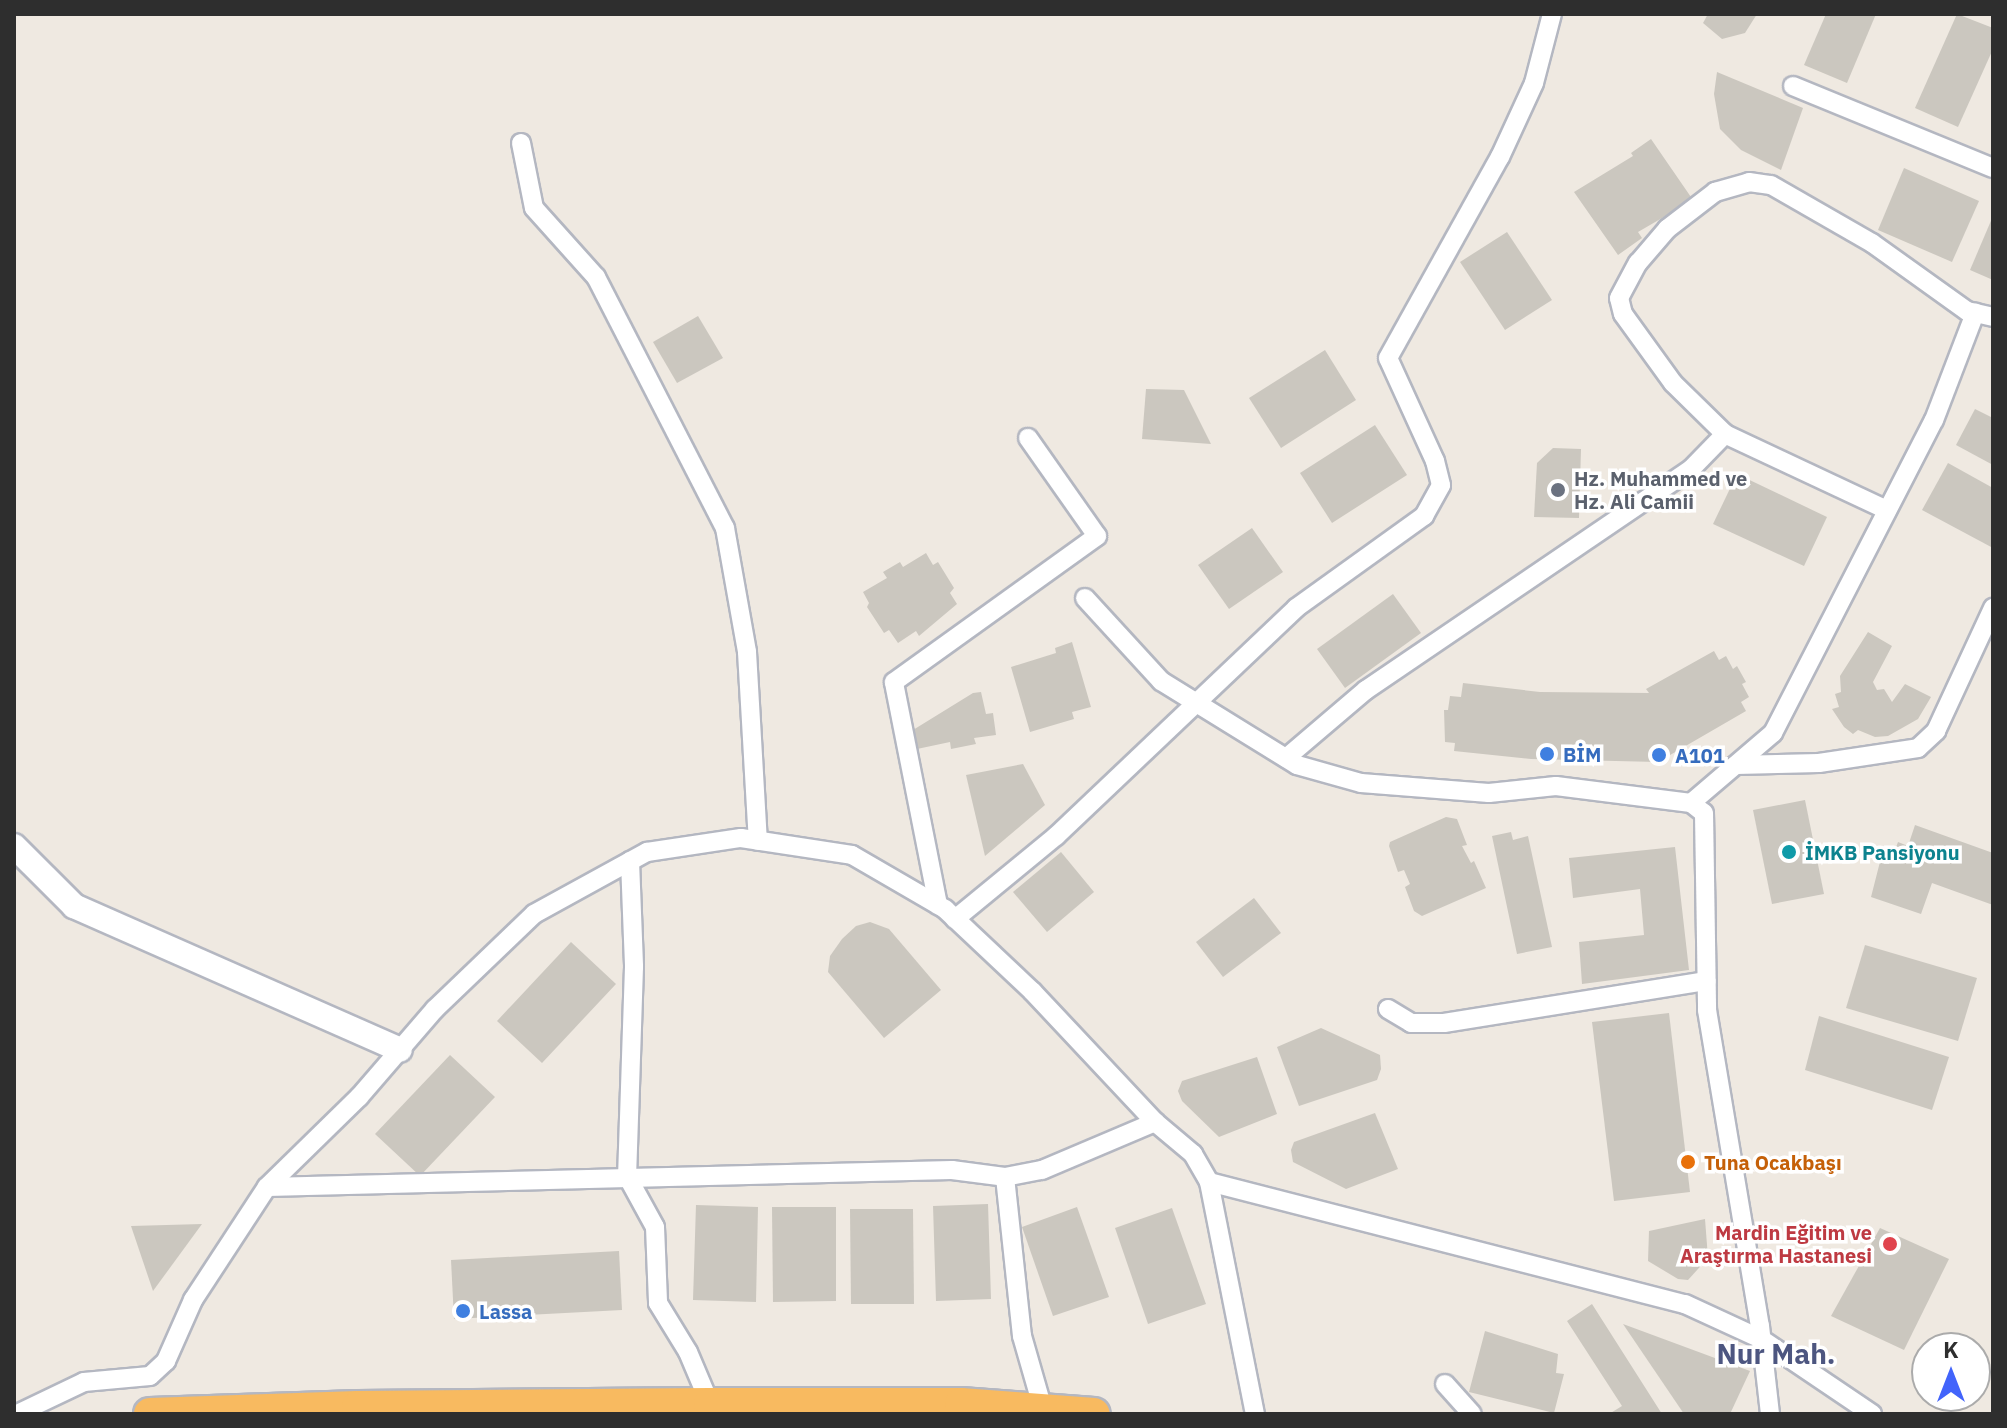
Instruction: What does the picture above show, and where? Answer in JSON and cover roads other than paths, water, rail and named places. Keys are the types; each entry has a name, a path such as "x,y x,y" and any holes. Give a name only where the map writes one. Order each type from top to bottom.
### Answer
{"highway":[{"path":"150,1414 358,1407 710,1404 961,1404 1094,1414"}],"street":[{"path":"955,919 1056,836 1296,608 1424,516 1441,485 1435,461 1388,358 1500,157 1534,83 1552,14"},
{"path":"1793,86 1993,168"},
{"path":"521,143 534,208 596,277 725,528 747,652 758,841"},
{"path":"1691,803 1773,733 1934,420 1984,315 1967,311 1872,243 1771,185 1749,182 1715,192 1667,229 1638,263 1619,298 1623,314 1673,383 1725,434 1887,510"},
{"path":"1286,758 1366,690 1691,469 1725,434"},
{"path":"938,905 894,682 1097,536 1028,438"},
{"path":"1085,598 1161,681 1297,765 1361,783 1489,793 1556,786 1691,803 1704,813 1707,1010 1761,1339 1770,1414"},
{"path":"1736,765 1819,763 1918,748 1936,731 1993,608"},
{"path":"17,1414 84,1382 150,1376 166,1361 193,1300 267,1187 359,1097 435,1009 534,914 647,852 741,838 852,855 938,905 1032,991 1155,1122 1193,1154 1209,1182 1255,1414"},
{"path":"14,846 74,906 400,1050"},
{"path":"630,861 634,967 627,1176 655,1227 658,1303 688,1352 710,1404"},
{"path":"1388,1009 1411,1023 1444,1023 1707,981"},
{"path":"267,1187 577,1182 627,1176 952,1170 1005,1177 1042,1170 1155,1122"},
{"path":"1005,1177 1022,1336 1043,1409"},
{"path":"1209,1182 1685,1304 1761,1339 1872,1414"},
{"path":"1445,1384 1472,1414"}],"place":[{"name":"Hz. Muhammed ve Hz. Ali Camii","path":"1558,490"},
{"name":"BİM","path":"1547,754"},
{"name":"A101","path":"1659,755"},
{"name":"İMKB Pansiyonu","path":"1789,852"},
{"name":"Tuna Ocakbaşı","path":"1688,1162"},
{"name":"Mardin Eğitim ve Araştırma Hastanesi","path":"1890,1244"},
{"name":"Lassa","path":"463,1311"}],"district":[{"name":"Nur Mah.","path":"1776,1354"}]}
